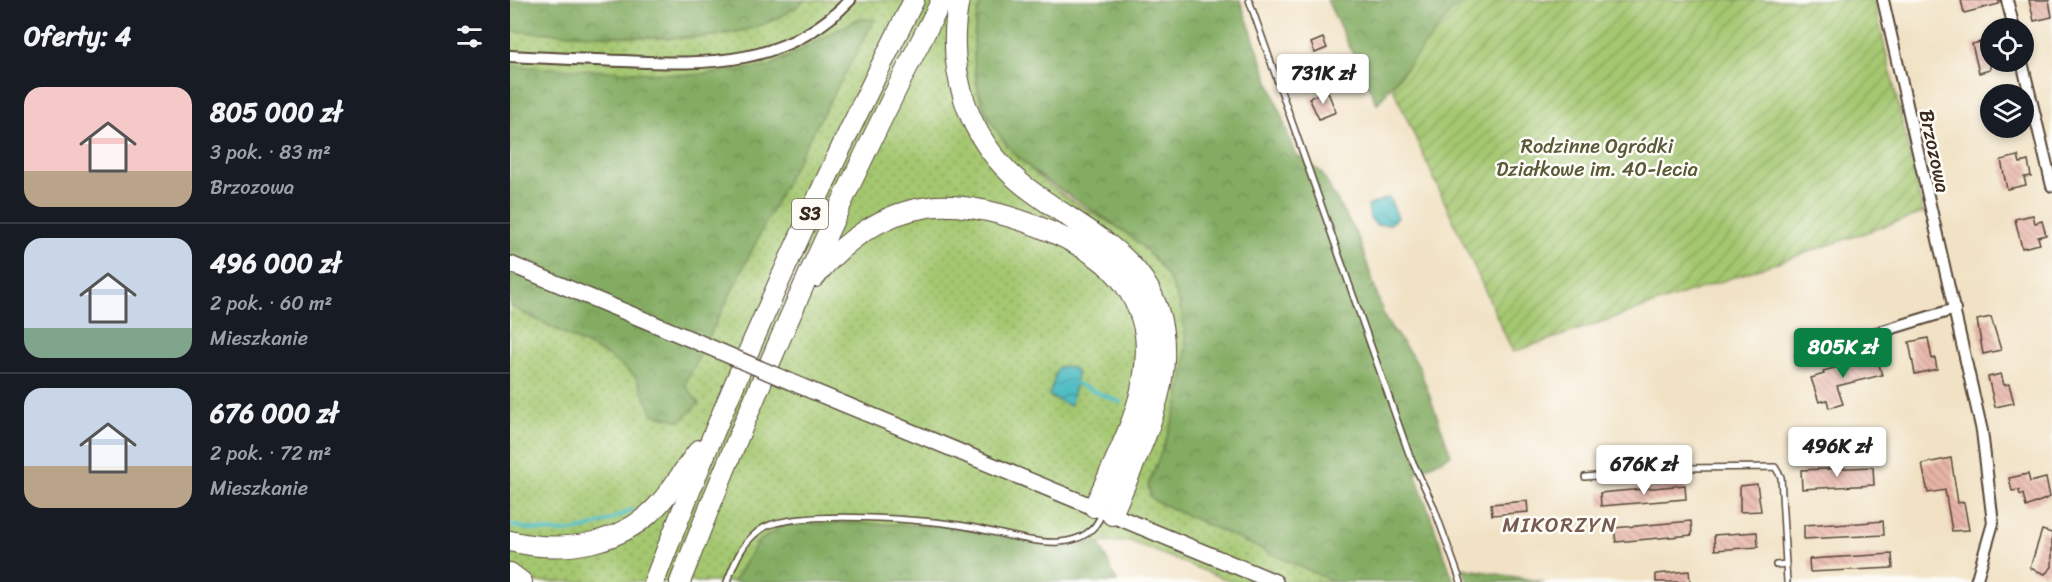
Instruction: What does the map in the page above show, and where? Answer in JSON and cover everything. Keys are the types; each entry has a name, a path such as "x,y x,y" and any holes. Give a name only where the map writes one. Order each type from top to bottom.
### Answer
{"highway":[{"name":"S3","path":"654,582 713,432 779,279 914,0"},
{"name":"S3","path":"680,582 792,310 862,159 942,0"},
{"path":"959,0 954,45 957,73 967,108 979,134 1001,164 1019,182 1119,251 1143,278 1158,309 1165,359 1160,391 1103,511"},
{"path":"792,310 823,267 857,236 893,216 929,206 962,206 992,212 1050,233 1096,256 1120,279 1137,307 1145,335 1146,360 1134,411 1103,511"},
{"path":"510,541 538,546 568,547 597,542 624,530 658,505 713,432"},
{"path":"510,573 522,582"}],"main road":[{"path":"510,264 1275,582"}],"street":[{"path":"510,56 679,64 720,62 770,51 796,41 818,28 850,0"},
{"name":"Brzozowa","path":"1883,0 1930,213 1955,309 1982,431 1993,504 1993,523 1976,582"},
{"path":"2007,0 2012,18"},
{"path":"2024,72 2052,186"},
{"path":"1801,356 1955,309"}],"lane":[{"path":"1249,0 1409,454 1433,505 1461,582"},
{"path":"1585,477 1684,468 1769,466 1779,471 1787,582"},
{"path":"1783,506 1791,505"},
{"path":"726,582 738,555 751,538 765,528 783,520 808,518 946,523 1059,542 1090,532 1098,524 1103,511"},
{"path":"1776,565 1786,564"}],"green space":[{"path":"510,0 805,0 785,14 741,31 669,38 510,31"},
{"path":"805,0 982,0 974,40 974,56 977,86 985,111 1037,175 1057,191 1137,241 1154,257 1168,277 1179,302 1185,331 1184,375 1175,418 1293,561 1334,582 1232,582 1130,541 1057,546 944,526 848,523 783,525 757,543 733,582 510,582 510,30 666,38 715,36 762,25"},
{"path":"982,0 1240,0 1295,154 1321,172 1359,239 1385,319 1418,364 1451,455 1415,473 1454,582 1334,582 1155,501 1150,496 1148,485 1171,426 1185,365 1184,323 1171,282 1147,251 1116,226 1047,181 1016,155 991,122 977,80 974,60 975,30"},
{"path":"1327,0 1470,0 1403,71 1377,104"},
{"name":"Rodzinne Ogródki Działkowe im. 40-lecia","path":"1468,0 1874,0 1923,213 1513,352 1392,86 1452,11"},
{"path":"858,19 875,19 791,172 685,385 699,403 681,421 653,414 636,377 608,356 510,306 510,66 693,75 768,67"},
{"path":"848,523 944,526 1057,546 1099,542 1117,582 733,582 757,543 783,525"},
{"path":"1463,568 1544,582 1468,582"}],"water":[{"path":"1389,197 1398,218 1390,224 1376,225 1370,218 1368,206"},
{"path":"1058,367 1073,368 1077,374 1071,404 1068,405 1049,396"}],"building":[{"path":"1961,0 1999,0 1999,4 1964,13"},
{"path":"2029,0 2049,0 2052,17 2034,21"},
{"path":"1323,38 1327,48 1315,53 1311,43"},
{"path":"1980,42 1980,72 1983,72 1979,73 1972,44"},
{"path":"1327,90 1336,112 1319,119 1309,98"},
{"path":"2018,156 2020,163 2028,161 2031,176 2024,177 2026,185 2007,189 2001,160"},
{"path":"2033,215 2035,223 2042,221 2046,235 2038,237 2040,244 2022,248 2015,219"},
{"path":"1991,317 2001,350 1983,354 1977,320"},
{"path":"1928,338 1932,359 1935,358 1937,369 1915,374 1909,342"},
{"path":"1877,357 1882,375 1837,386 1843,404 1829,408 1827,400 1819,402 1811,378 1824,374 1823,371"},
{"path":"2001,374 2004,385 2009,384 2014,403 1995,407 1988,377"},
{"path":"1951,458 1958,503 1964,502 1969,530 1952,531 1945,490 1928,493 1922,464"},
{"path":"1873,467 1874,485 1802,489 1801,470"},
{"path":"2028,474 2030,482 2046,478 2050,497 2026,507 2023,494 2020,495 2019,490 2012,491 2009,478"},
{"path":"1757,484 1761,511 1740,512 1740,486"},
{"path":"1685,485 1686,499 1601,506 1600,493"},
{"path":"1527,501 1528,512 1492,515 1491,504"},
{"path":"1691,521 1692,535 1616,542 1614,528"},
{"path":"1883,521 1884,535 1804,539 1804,525"},
{"path":"2042,530 2052,533 2052,567 2045,574 2030,568"},
{"path":"1757,532 1758,547 1715,550 1714,535"},
{"path":"1892,554 1893,568 1810,572 1809,559"},
{"path":"1689,571 1690,582 1656,582 1656,574"}],"waterway":[{"path":"1075,383 1120,402"},
{"path":"510,525 544,531 572,531 599,524 631,510"}],"district":[{"name":"MIKORZYN","path":"1560,525"}]}
